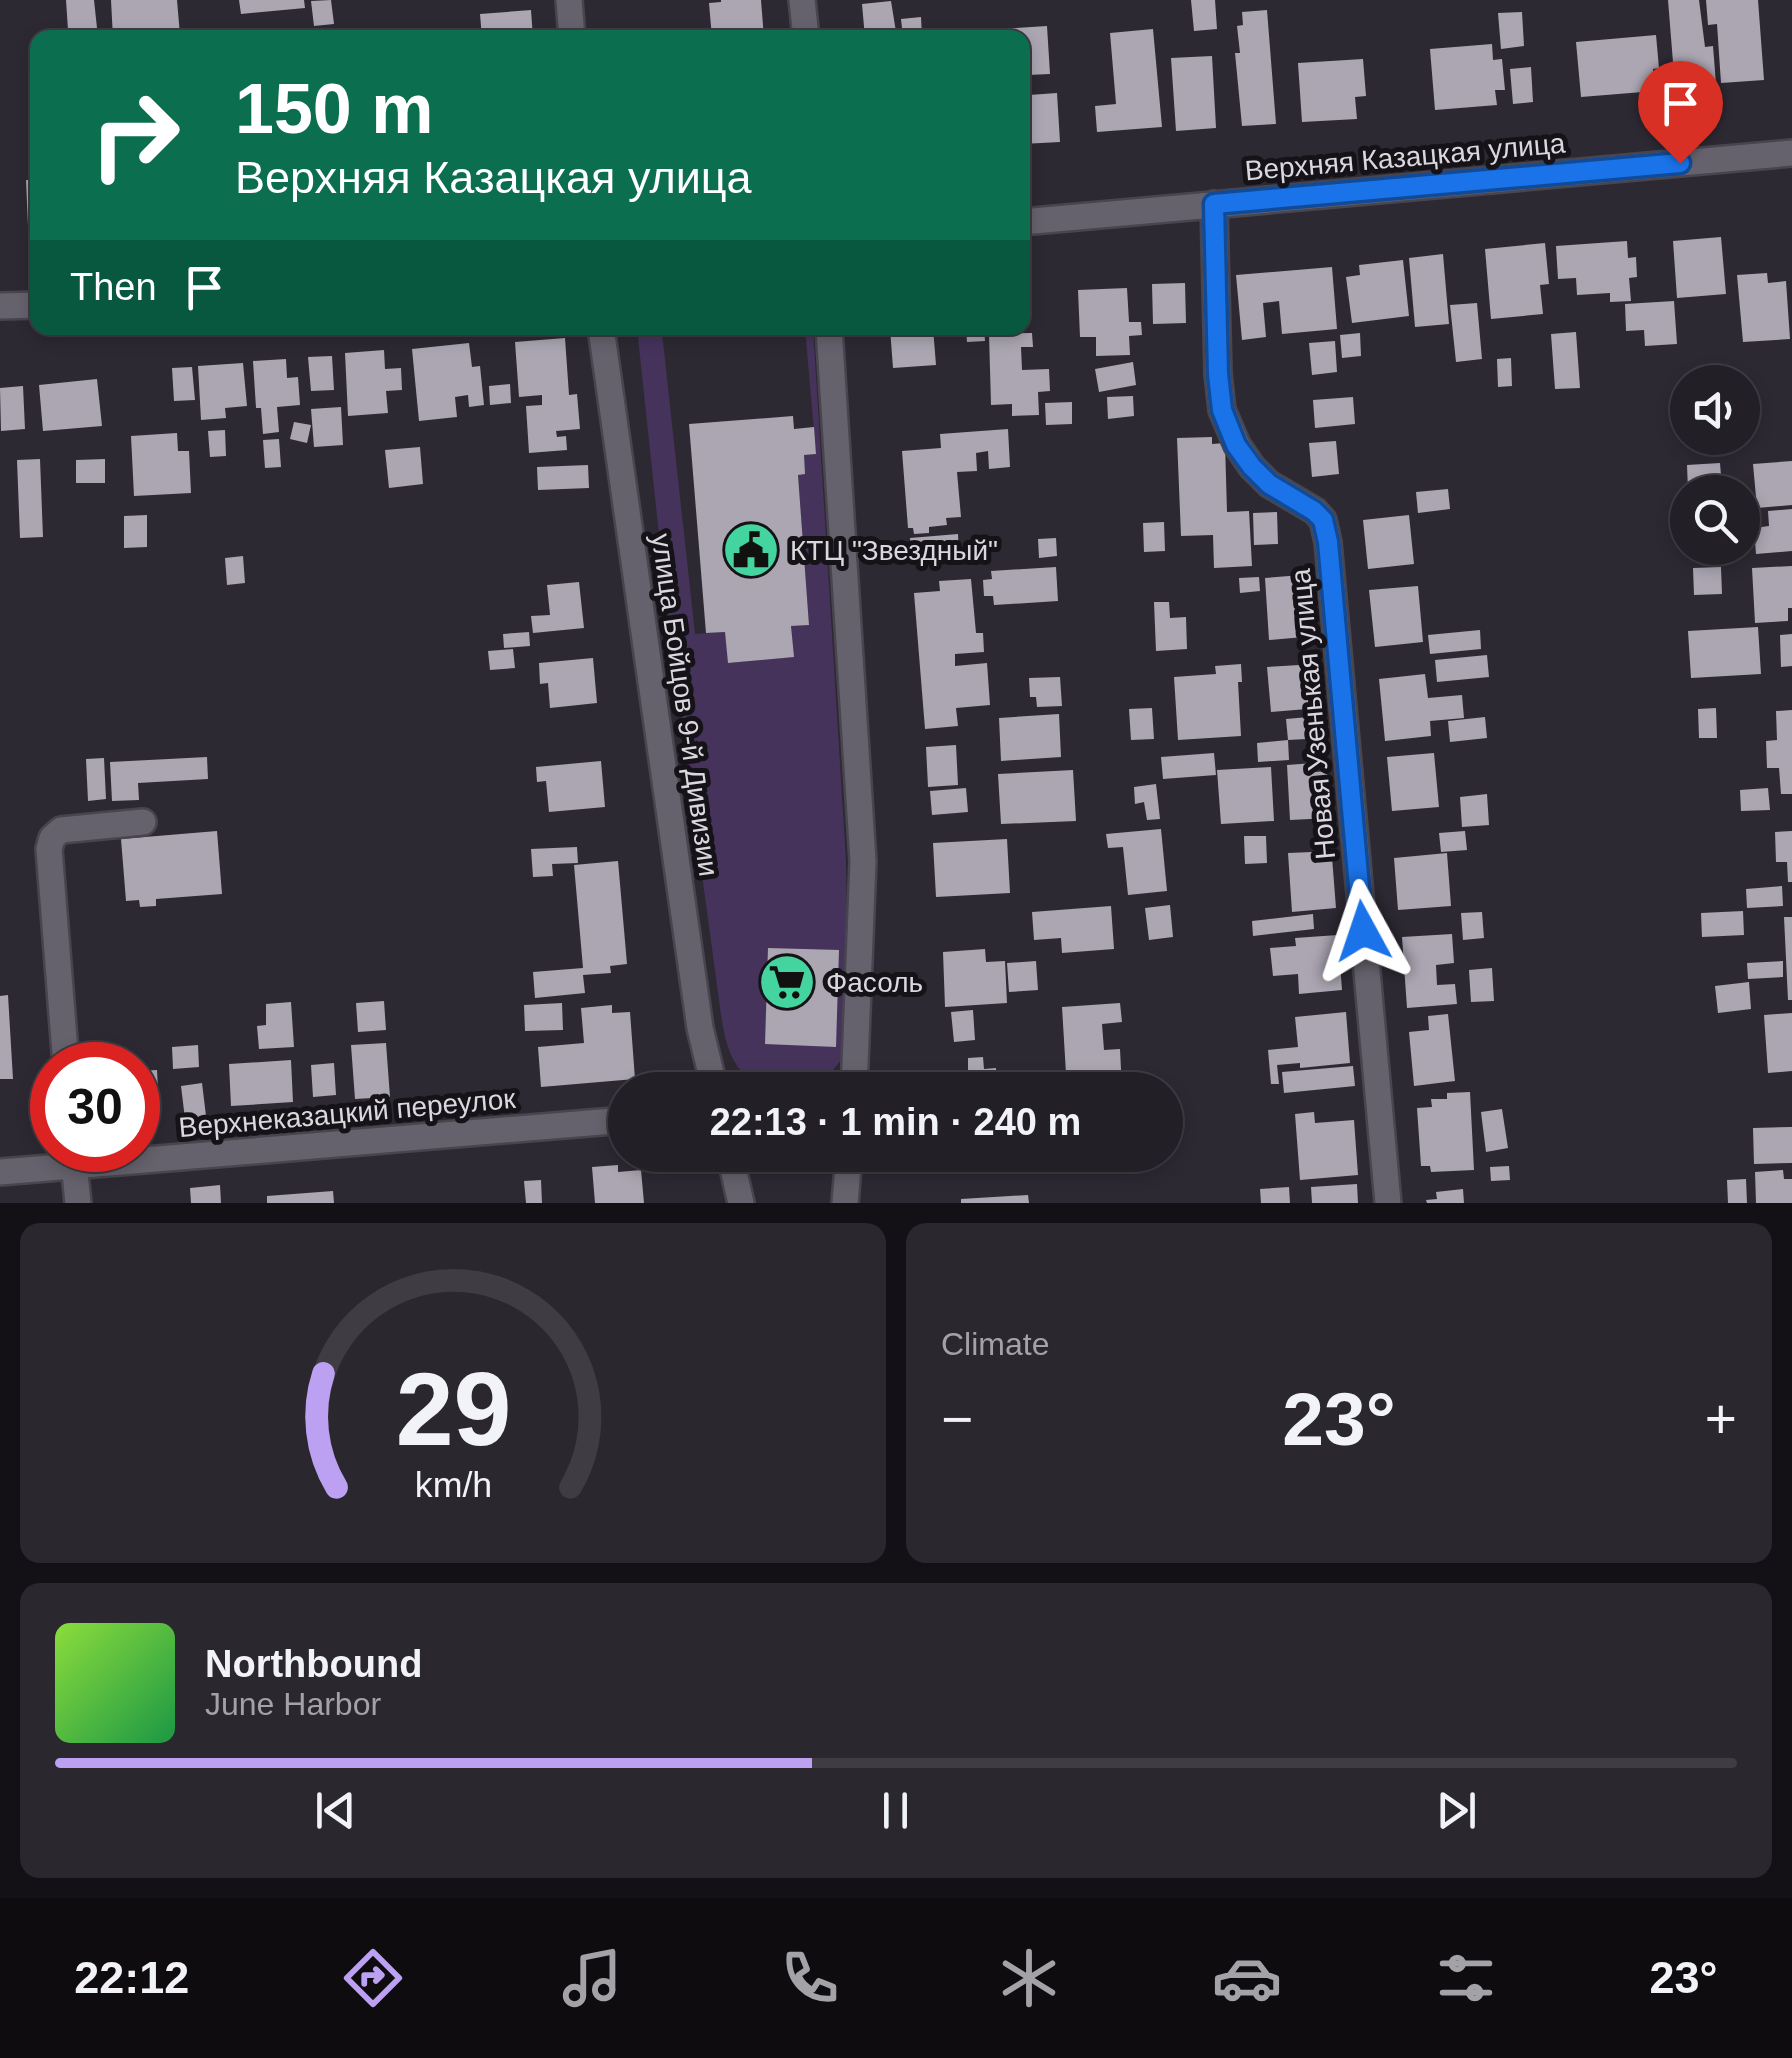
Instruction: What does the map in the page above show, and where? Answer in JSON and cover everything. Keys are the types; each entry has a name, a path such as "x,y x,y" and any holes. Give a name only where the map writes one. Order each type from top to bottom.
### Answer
{"street":[{"path":"569,0 571,30"},
{"path":"802,0 805,30"},
{"name":"Верхняя Казацкая улица","path":"1030,221 1792,154"},
{"name":"Новая Узенькая улица","path":"1214,204 1222,410 1236,445 1252,467 1269,484 1314,511 1323,520 1328,542 1388,1203"},
{"path":"0,306 30,306"},
{"name":"улица Бойцов 9-й Дивизии","path":"602,335 700,1028 711,1072"},
{"path":"829,335 863,861 855,1072"},
{"path":"64,1042 48,850 52,838 61,830 142,822"},
{"name":"Верхнеказацкий переулок","path":"160,1152 608,1121"},
{"name":"Верхнеказацкий переулок","path":"0,1172 30,1166"},
{"path":"75,1172 78,1203"},
{"path":"734,1172 742,1203"},
{"path":"845,1203 848,1172"}],"shaded area":[{"path":"638,335 662,335 695,634 725,632 729,663 793,657 791,626 809,625 798,475 804,455 816,454 806,335 813,335 846,861 848,1039 841,1059 831,1072 743,1072 729,1049 721,1015 670,637"}],"building":[{"path":"66,0 94,0 97,28 68,30"},
{"path":"111,0 177,0 180,30 113,30"},
{"path":"239,0 304,0 305,8 241,14"},
{"path":"331,0 334,24 314,26 311,1"},
{"path":"761,0 763,30 711,30 709,3"},
{"path":"1191,0 1215,0 1217,29 1194,31"},
{"path":"1668,0 1699,0 1705,47 1713,46 1716,84 1675,87"},
{"path":"1706,0 1758,0 1764,80 1721,83 1717,24 1708,25"},
{"path":"891,1 896,30 864,30 862,4"},
{"path":"531,10 532,30 481,30 480,14"},
{"path":"1267,10 1276,124 1242,126 1235,53 1240,53 1237,26 1243,25 1242,12"},
{"path":"1522,12 1524,46 1501,49 1498,13"},
{"path":"921,17 922,30 902,30 901,19"},
{"path":"1047,26 1050,74 1030,75 1030,30 1003,29"},
{"path":"1153,29 1162,127 1097,132 1095,106 1116,104 1110,33"},
{"path":"1656,35 1659,68 1653,69 1655,91 1581,97 1576,42"},
{"path":"1492,44 1493,60 1502,59 1505,90 1495,90 1497,105 1435,110 1430,49"},
{"path":"1212,56 1216,128 1176,131 1171,58"},
{"path":"1363,59 1366,96 1355,97 1357,119 1302,122 1298,63"},
{"path":"1531,67 1533,102 1513,104 1510,69"},
{"path":"1057,93 1060,142 1030,144 1030,95"},
{"path":"26,180 30,180 30,226"},
{"path":"1721,237 1726,294 1677,298 1673,241"},
{"path":"1627,241 1628,258 1636,257 1637,277 1629,278 1631,301 1610,302 1610,293 1577,295 1576,278 1558,279 1556,246"},
{"path":"1545,243 1549,284 1540,285 1543,314 1491,319 1485,249"},
{"path":"1443,254 1449,324 1415,327 1409,258"},
{"path":"1403,260 1409,316 1352,323 1346,277 1360,275 1359,265"},
{"path":"1332,267 1337,329 1282,334 1279,301 1263,303 1266,337 1242,340 1236,275"},
{"path":"1767,273 1768,283 1786,281 1790,339 1743,342 1737,275"},
{"path":"1185,283 1186,323 1153,324 1152,284"},
{"path":"1127,288 1129,322 1141,322 1142,335 1129,336 1130,355 1096,356 1096,337 1080,337 1078,290"},
{"path":"1674,301 1677,344 1645,346 1644,330 1626,331 1625,304"},
{"path":"1477,303 1482,359 1456,362 1450,305"},
{"path":"1576,332 1580,388 1555,389 1551,334"},
{"path":"1030,333 1033,347 1021,347 1022,370 1049,369 1050,391 1038,392 1039,415 1012,416 1012,404 991,405 989,335"},
{"path":"1360,333 1361,356 1342,358 1340,335"},
{"path":"891,335 934,335 936,365 893,368"},
{"path":"966,335 985,335 985,341 967,342"},
{"path":"565,338 569,395 577,394 580,429 556,431 557,437 566,436 567,450 529,453 526,406 542,405 542,395 519,397 515,342"},
{"path":"1335,341 1337,372 1312,375 1309,343"},
{"path":"469,343 472,367 480,366 484,405 469,407 468,395 455,397 457,417 419,421 412,349"},
{"path":"384,350 385,369 401,368 402,390 386,391 388,413 348,416 345,353"},
{"path":"332,356 334,390 311,391 308,357"},
{"path":"1511,358 1512,386 1498,387 1497,359"},
{"path":"286,359 287,378 298,377 300,405 277,407 279,432 263,434 261,408 256,408 253,361"},
{"path":"1133,362 1136,385 1099,392 1095,369"},
{"path":"243,363 247,406 225,408 226,418 201,420 198,366"},
{"path":"192,367 195,400 174,401 172,368"},
{"path":"97,379 102,426 43,431 39,385"},
{"path":"510,384 511,403 490,405 489,386"},
{"path":"23,386 25,429 1,431 0,388"},
{"path":"1133,396 1134,416 1108,419 1107,397"},
{"path":"1353,397 1355,424 1315,428 1313,400"},
{"path":"1072,402 1072,424 1046,425 1045,403"},
{"path":"341,407 343,445 314,447 311,409"},
{"name":"КТЦ \"Звездный\"","path":"793,416 794,429 814,427 816,454 804,455 805,474 798,475 809,625 791,626 794,657 728,663 725,632 706,633 689,424"},
{"path":"294,422 311,425 307,443 290,439"},
{"path":"1008,429 1010,467 989,469 988,451 976,453 977,471 957,472 961,517 946,518 947,525 929,527 929,533 914,534 913,528 908,528 902,451 941,448 940,434"},
{"path":"225,430 226,456 210,457 208,431"},
{"path":"177,433 178,451 189,451 191,493 134,496 131,436"},
{"path":"1212,437 1212,444 1225,443 1227,512 1249,511 1252,566 1214,568 1213,535 1181,536 1177,438"},
{"path":"279,439 281,467 265,468 263,440"},
{"path":"1336,441 1339,474 1312,477 1309,443"},
{"path":"420,447 423,484 389,488 385,450"},
{"path":"40,459 43,537 20,538 17,460"},
{"path":"105,459 105,483 76,483 76,460"},
{"path":"1792,461 1792,505 1760,508 1760,475 1754,475 1753,464"},
{"path":"1720,463 1721,475 1687,475 1687,465"},
{"path":"588,465 589,488 538,490 537,467"},
{"path":"1448,489 1450,509 1418,513 1416,492"},
{"path":"1792,509 1792,551 1760,554 1760,527 1769,526 1768,511"},
{"path":"1277,512 1278,544 1254,545 1253,513"},
{"path":"147,515 147,547 124,548 124,516"},
{"path":"1409,515 1414,564 1368,569 1363,520"},
{"path":"1164,522 1165,551 1144,552 1143,523"},
{"path":"958,534 959,560 912,563 910,538"},
{"path":"1056,538 1057,556 1039,558 1038,539"},
{"path":"243,556 245,583 227,585 225,558"},
{"path":"1792,566 1792,608 1788,608 1788,621 1755,623 1752,568"},
{"path":"1056,567 1058,601 994,605 993,596 984,596 983,580 992,579 991,571"},
{"path":"1721,567 1722,594 1694,595 1693,568"},
{"path":"1302,575 1303,588 1311,588 1315,636 1269,640 1265,578"},
{"path":"1259,577 1260,591 1240,593 1239,578"},
{"path":"971,579 976,633 983,633 984,652 955,654 955,666 987,663 990,705 956,708 958,726 925,729 914,593 940,591 939,581"},
{"path":"579,582 584,628 533,633 531,616 550,615 547,585"},
{"path":"1418,586 1423,642 1375,647 1369,590"},
{"path":"1154,602 1169,602 1170,618 1186,617 1187,649 1156,651"},
{"path":"1758,627 1761,674 1691,678 1688,631"},
{"path":"1480,630 1481,649 1430,654 1428,635"},
{"path":"529,632 530,646 504,648 503,634"},
{"path":"1792,634 1792,666 1781,667 1780,635"},
{"path":"513,649 515,668 490,670 488,651"},
{"path":"1487,655 1489,677 1437,682 1435,660"},
{"path":"593,658 597,703 550,708 548,683 540,684 539,663"},
{"path":"1241,664 1241,736 1178,740 1174,677 1216,674 1215,666"},
{"path":"1316,664 1319,708 1271,712 1267,667"},
{"path":"1425,674 1428,698 1462,695 1464,718 1430,721 1431,736 1385,741 1379,679"},
{"path":"1060,677 1062,706 1037,707 1036,697 1030,697 1029,678"},
{"path":"1152,708 1154,739 1131,740 1129,709"},
{"path":"1716,708 1717,738 1699,738 1698,709"},
{"path":"1792,710 1792,794 1781,794 1779,768 1767,768 1766,741 1777,740 1776,711"},
{"path":"1059,714 1061,757 1001,761 999,718"},
{"path":"1322,716 1324,738 1288,740 1286,719"},
{"path":"1485,717 1487,738 1450,742 1448,721"},
{"path":"1288,740 1289,760 1258,762 1257,743"},
{"path":"956,745 958,785 928,787 926,747"},
{"path":"1214,753 1216,775 1163,779 1161,757"},
{"path":"1434,753 1439,807 1392,811 1387,757"},
{"path":"207,757 208,779 138,783 139,800 112,801 110,762"},
{"path":"104,758 106,799 88,801 86,759"},
{"path":"601,761 605,807 549,812 546,781 537,782 536,767"},
{"path":"1314,763 1315,772 1327,771 1330,818 1290,820 1287,765"},
{"path":"1271,767 1274,821 1221,824 1217,770"},
{"path":"1073,770 1076,821 1001,824 998,774"},
{"path":"1156,784 1160,819 1147,820 1144,802 1135,804 1134,787"},
{"path":"966,788 968,812 932,815 930,791"},
{"path":"1768,788 1770,810 1741,811 1740,790"},
{"path":"1487,794 1489,825 1462,827 1460,797"},
{"path":"1161,829 1167,891 1128,895 1123,847 1108,848 1106,834"},
{"path":"217,831 222,894 156,899 156,906 140,907 139,900 126,901 121,839"},
{"path":"1465,831 1467,850 1441,852 1439,833"},
{"path":"1792,831 1792,882 1788,882 1787,862 1776,862 1775,832"},
{"path":"1244,836 1266,836 1267,863 1245,864"},
{"path":"1007,839 1010,893 936,897 933,843"},
{"path":"577,847 578,863 552,864 553,876 533,877 531,849"},
{"path":"1312,852 1313,859 1332,857 1336,908 1292,912 1288,853"},
{"path":"1447,853 1451,906 1398,910 1394,858"},
{"path":"618,861 627,964 610,966 611,973 583,975 585,993 535,998 533,972 583,968 574,865"},
{"path":"1782,886 1783,906 1747,908 1746,889"},
{"path":"1170,905 1173,937 1149,940 1145,908"},
{"path":"1111,906 1114,949 1062,953 1061,938 1034,940 1032,912"},
{"path":"1743,911 1744,935 1702,937 1701,913"},
{"path":"1482,912 1484,938 1463,940 1461,913"},
{"path":"1313,914 1314,929 1253,936 1252,921"},
{"path":"1784,917 1792,917 1792,1000 1788,1000"},
{"path":"1452,934 1454,963 1436,965 1437,985 1455,984 1457,1004 1407,1008 1402,937"},
{"path":"1338,935 1342,990 1299,994 1298,974 1273,976 1270,948 1296,946 1295,938"},
{"path":"768,948 839,950 836,1047 765,1044"},
{"path":"985,949 986,962 1005,961 1007,1003 945,1007 943,952"},
{"path":"1036,961 1038,990 1009,992 1007,963"},
{"path":"1783,961 1783,977 1748,979 1747,963"},
{"path":"1492,968 1494,1001 1471,1002 1469,970"},
{"path":"1749,982 1751,1009 1718,1013 1715,986"},
{"path":"8,995 13,1079 0,1079 0,996"},
{"path":"384,1001 386,1030 358,1032 356,1003"},
{"path":"291,1002 294,1047 259,1049 257,1026 266,1025 266,1004"},
{"path":"562,1003 563,1030 525,1031 524,1005"},
{"path":"1120,1003 1122,1022 1102,1024 1104,1050 1120,1049 1121,1072 1066,1072 1062,1007"},
{"path":"612,1005 612,1013 630,1012 634,1072 608,1072 608,1081 541,1087 538,1047 584,1043 581,1008"},
{"path":"973,1010 975,1040 954,1042 951,1012"},
{"path":"1346,1012 1350,1063 1300,1068 1300,1063 1277,1065 1279,1084 1271,1084 1268,1050 1298,1047 1295,1017"},
{"path":"1792,1013 1792,1071 1768,1073 1764,1015"},
{"path":"1448,1014 1455,1081 1414,1086 1409,1032 1429,1030 1428,1016"},
{"path":"386,1043 390,1097 355,1099 351,1045"},
{"path":"198,1045 199,1067 173,1069 172,1047"},
{"path":"983,1057 984,1069 996,1068 996,1072 953,1072 968,1070 968,1058"},
{"path":"291,1060 293,1102 231,1106 229,1064"},
{"path":"334,1063 336,1095 313,1097 311,1065"},
{"path":"1353,1066 1355,1086 1284,1093 1282,1072"},
{"path":"202,1083 207,1124 186,1127 181,1086"},
{"path":"1470,1092 1474,1170 1431,1172 1430,1166 1421,1166 1417,1108 1432,1107 1431,1099 1447,1099 1447,1093"},
{"path":"1502,1109 1508,1148 1486,1152 1481,1112"},
{"path":"1314,1112 1315,1123 1354,1120 1358,1175 1300,1180 1295,1114"},
{"path":"1792,1127 1792,1163 1754,1164 1753,1128"},
{"path":"608,1166 608,1172 641,1172 644,1203 595,1203 592,1167"},
{"path":"1509,1166 1510,1180 1491,1181 1490,1167"},
{"path":"1783,1170 1784,1179 1792,1179 1792,1203 1756,1203 1755,1172"},
{"path":"1746,1179 1747,1203 1728,1203 1727,1180"},
{"path":"541,1180 542,1203 526,1203 524,1181"},
{"path":"1357,1184 1358,1203 1312,1203 1311,1187"},
{"path":"220,1185 221,1203 191,1203 190,1188"},
{"path":"1289,1187 1290,1203 1261,1203 1260,1189"},
{"path":"1463,1189 1464,1203 1427,1203 1426,1200 1437,1199 1436,1192"},
{"path":"333,1191 334,1203 267,1203 267,1196"},
{"path":"1028,1195 1029,1203 961,1203 961,1199"}],"place":[{"name":"КТЦ \"Звездный\"","path":"751,550"},
{"name":"Фасоль","path":"787,982"}],"route":[{"path":"1363,931 1328,542 1323,520 1314,511 1269,484 1252,467 1236,445 1222,410 1214,204 1680,163"}]}
